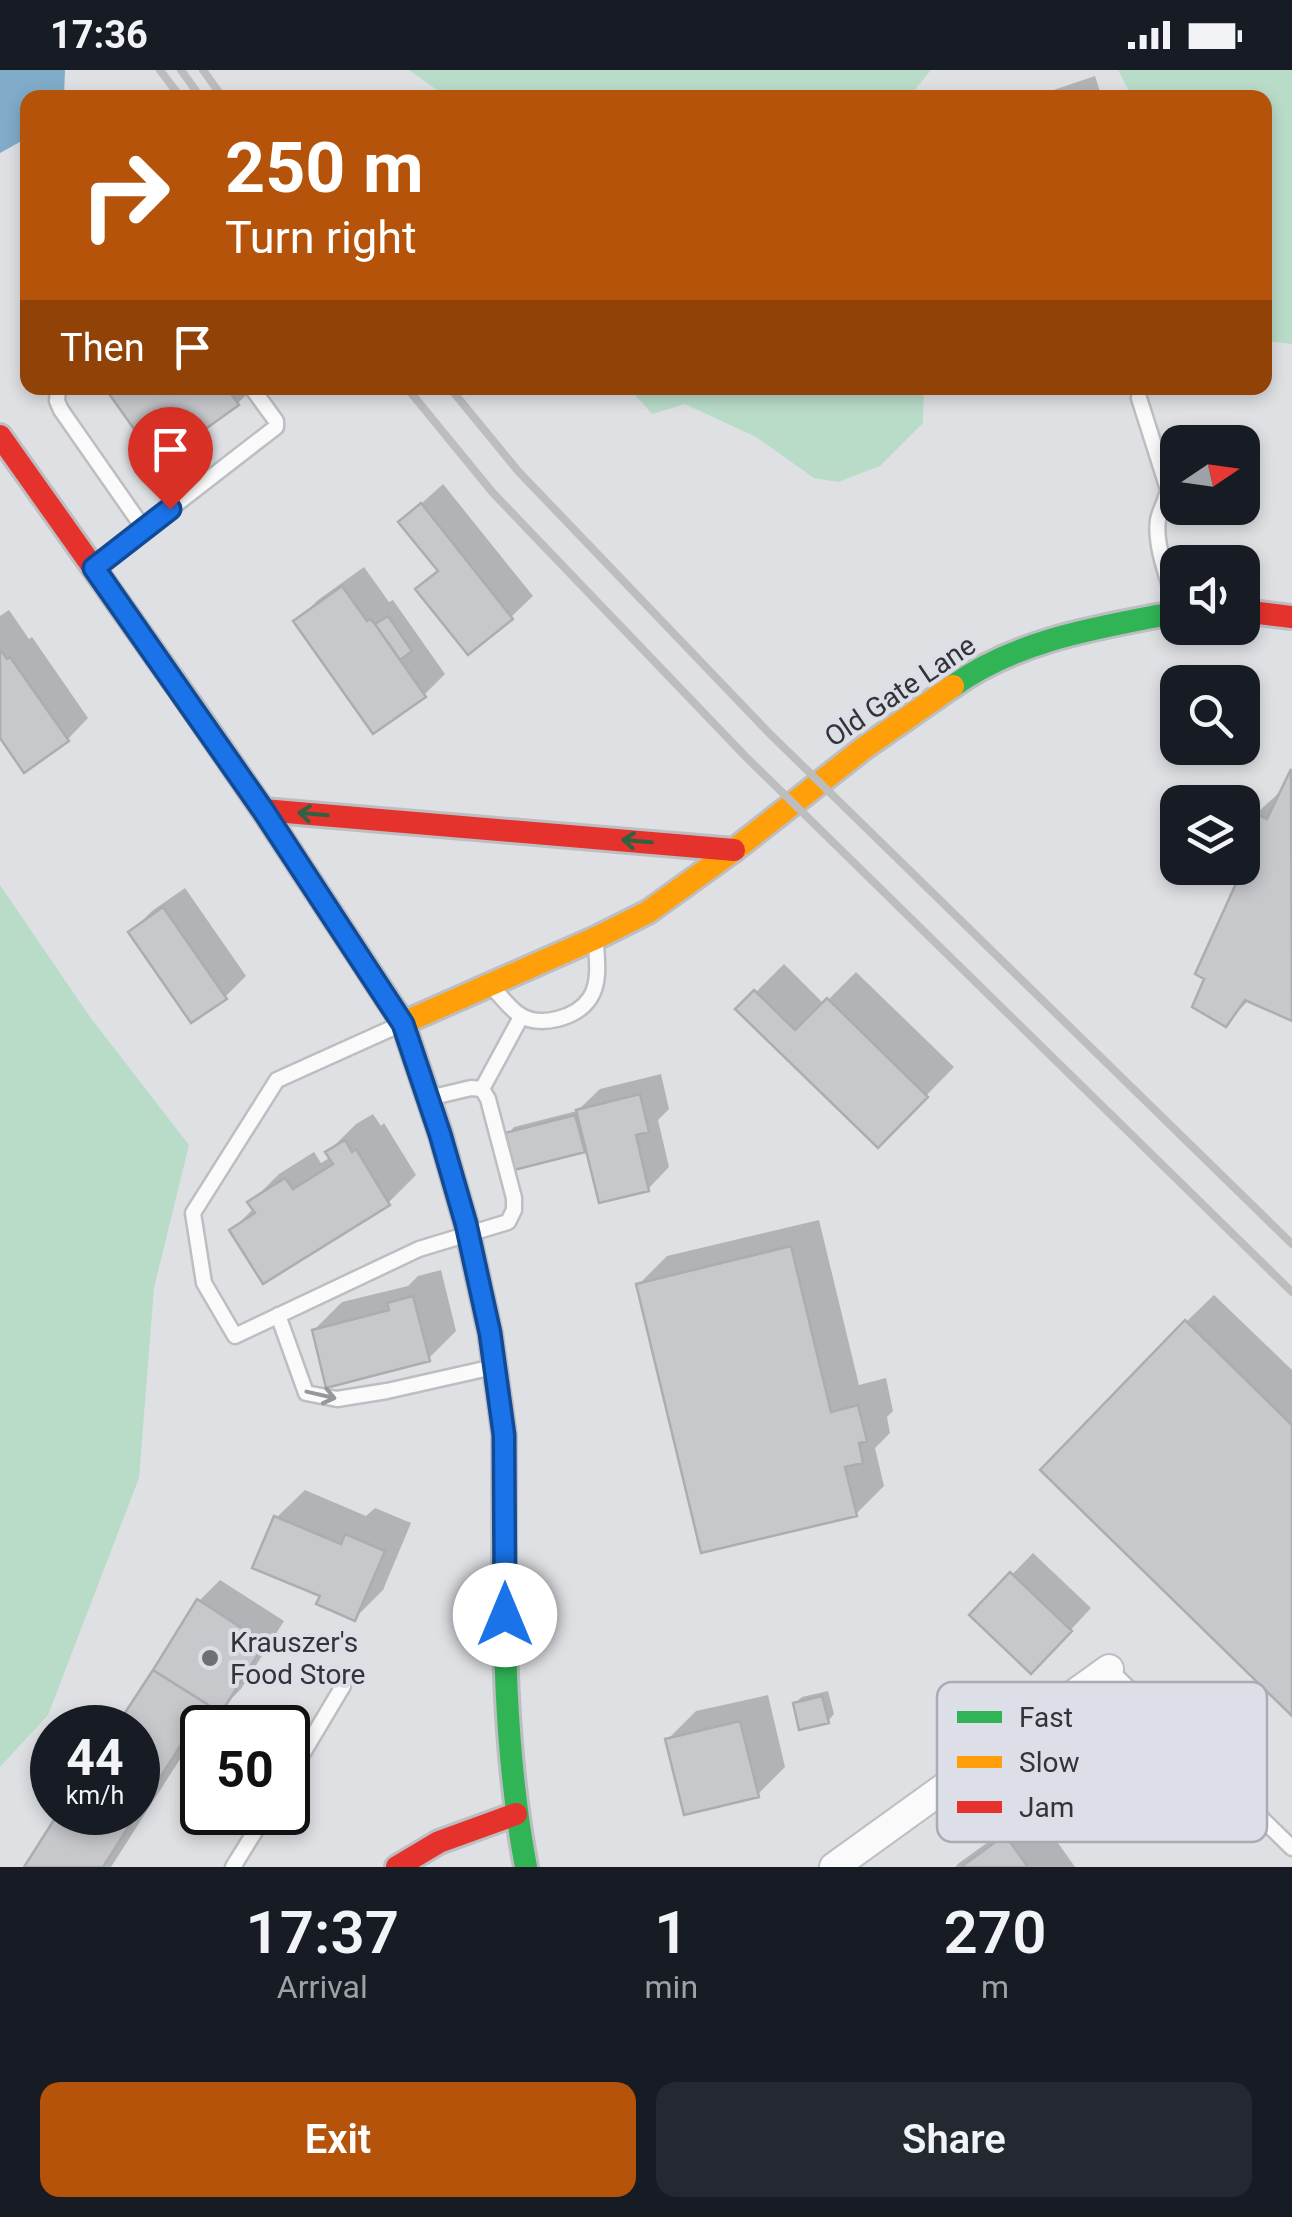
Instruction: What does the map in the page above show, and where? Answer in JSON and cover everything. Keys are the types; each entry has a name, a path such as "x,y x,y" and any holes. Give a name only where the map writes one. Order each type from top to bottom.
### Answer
{"main road":[{"path":"0,436 263,810 403,1024 468,1232 490,1333 504,1435 505,1651 516,1814 526,1867"},
{"path":"1260,613 1292,617"},
{"name":"Old Gate Lane","path":"403,1024 648,912 864,748 964,678 1072,632 1160,615"},
{"path":"263,810 734,850"},
{"path":"397,1867 450,1835 516,1814"}],"street":[{"path":"1091,1682 1109,1669"},
{"path":"834,1867 937,1793"}],"lane":[{"path":"58,395 61,410 144,529"},
{"path":"94,568 276,428 276,420 257,395"},
{"path":"1139,398 1168,488 1158,521 1160,546"},
{"path":"490,985 521,1017 550,1022 572,1015 591,998 597,978 596,938"},
{"path":"482,1090 521,1017"},
{"path":"403,1024 277,1080 192,1213 204,1282 234,1336 418,1249 508,1222 514,1198 488,1099 482,1090 471,1088 429,1098"},
{"path":"278,1315 306,1393 337,1398 387,1391 494,1366"},
{"path":"1109,1669 1122,1682"},
{"path":"310,1741 342,1686"},
{"path":"1267,1824 1292,1848"},
{"path":"234,1867 253,1835"}],"green space":[{"path":"409,70 931,70 915,90 437,90"},
{"path":"1118,70 1292,70 1292,344 1272,342 1272,90 1128,90"},
{"path":"635,395 924,395 923,423 880,466 838,482 814,478 756,437 685,404 652,414"},
{"path":"0,885 90,1017 189,1145 154,1288 139,1478 52,1705 30,1705 30,1734 0,1767"}],"water":[{"path":"0,70 65,70 64,90 20,90 20,142 0,153"}],"building":[{"path":"110,395 232,395 239,405 158,463"},
{"path":"421,503 513,619 468,655 415,589 438,571 398,522"},
{"path":"342,586 367,621 375,624 426,697 373,734 293,621"},
{"path":"388,616 412,651 400,660 375,624"},
{"path":"0,649 7,659 10,657 69,741 24,773 0,738"},
{"path":"1291,769 1292,1021 1245,1000 1226,1027 1192,1007 1204,979 1195,974 1235,885 1260,885 1260,816 1267,819"},
{"path":"163,907 227,999 191,1023 128,932"},
{"path":"754,990 795,1030 827,998 928,1097 878,1148 735,1009"},
{"path":"640,1094 649,1132 636,1135 649,1191 599,1203 576,1110"},
{"path":"575,1115 585,1152 514,1170 505,1133"},
{"path":"345,1140 352,1152 356,1149 390,1205 263,1284 229,1230 255,1213 247,1202 285,1178 293,1189 333,1164 325,1152"},
{"path":"791,1246 831,1412 858,1405 867,1441 859,1443 863,1463 845,1467 857,1516 701,1553 636,1284"},
{"path":"413,1296 430,1361 326,1388 312,1330 389,1310 387,1303"},
{"path":"1185,1320 1292,1425 1292,1716 1267,1692 1267,1682 1257,1682 1040,1470"},
{"path":"274,1516 341,1544 345,1534 385,1551 355,1621 316,1604 320,1596 252,1568"},
{"path":"1010,1572 1072,1631 1031,1674 969,1615"},
{"path":"197,1599 265,1643 226,1705 208,1705 153,1670"},
{"path":"153,1670 207,1704 180,1705 180,1746 160,1778 160,1705 130,1705"},
{"path":"822,1696 829,1723 799,1730 793,1703"},
{"path":"740,1721 759,1797 684,1815 665,1739"},
{"path":"44,1835 123,1835 103,1867 24,1867"},
{"path":"995,1842 1010,1842 1028,1867 961,1867"}],"railway":[{"path":"160,70 175,90"},
{"path":"181,70 195,90"},
{"path":"203,70 217,90"},
{"path":"413,395 493,493 746,757 1292,1292"},
{"path":"456,395 518,471 769,733 1292,1244"}],"traffic: fast":[{"path":"953,686 978,670 1033,646 1160,616"},
{"path":"500,1405 504,1435 507,1706 526,1867"}],"traffic: slow":[{"path":"403,1023 648,912 864,748 953,686"},
{"path":"190,704 403,1023 466,1224 490,1333 500,1405"}],"traffic: jam":[{"path":"0,436 190,704"},
{"path":"1260,613 1292,617"},
{"path":"263,810 734,850"},
{"path":"397,1867 439,1842 516,1814"}],"place":[{"name":"Krauszer's Food Store","path":"210,1658"}],"route":[{"path":"170,509 94,568 263,810 403,1024 466,1224 490,1333 504,1435 505,1615"}]}
